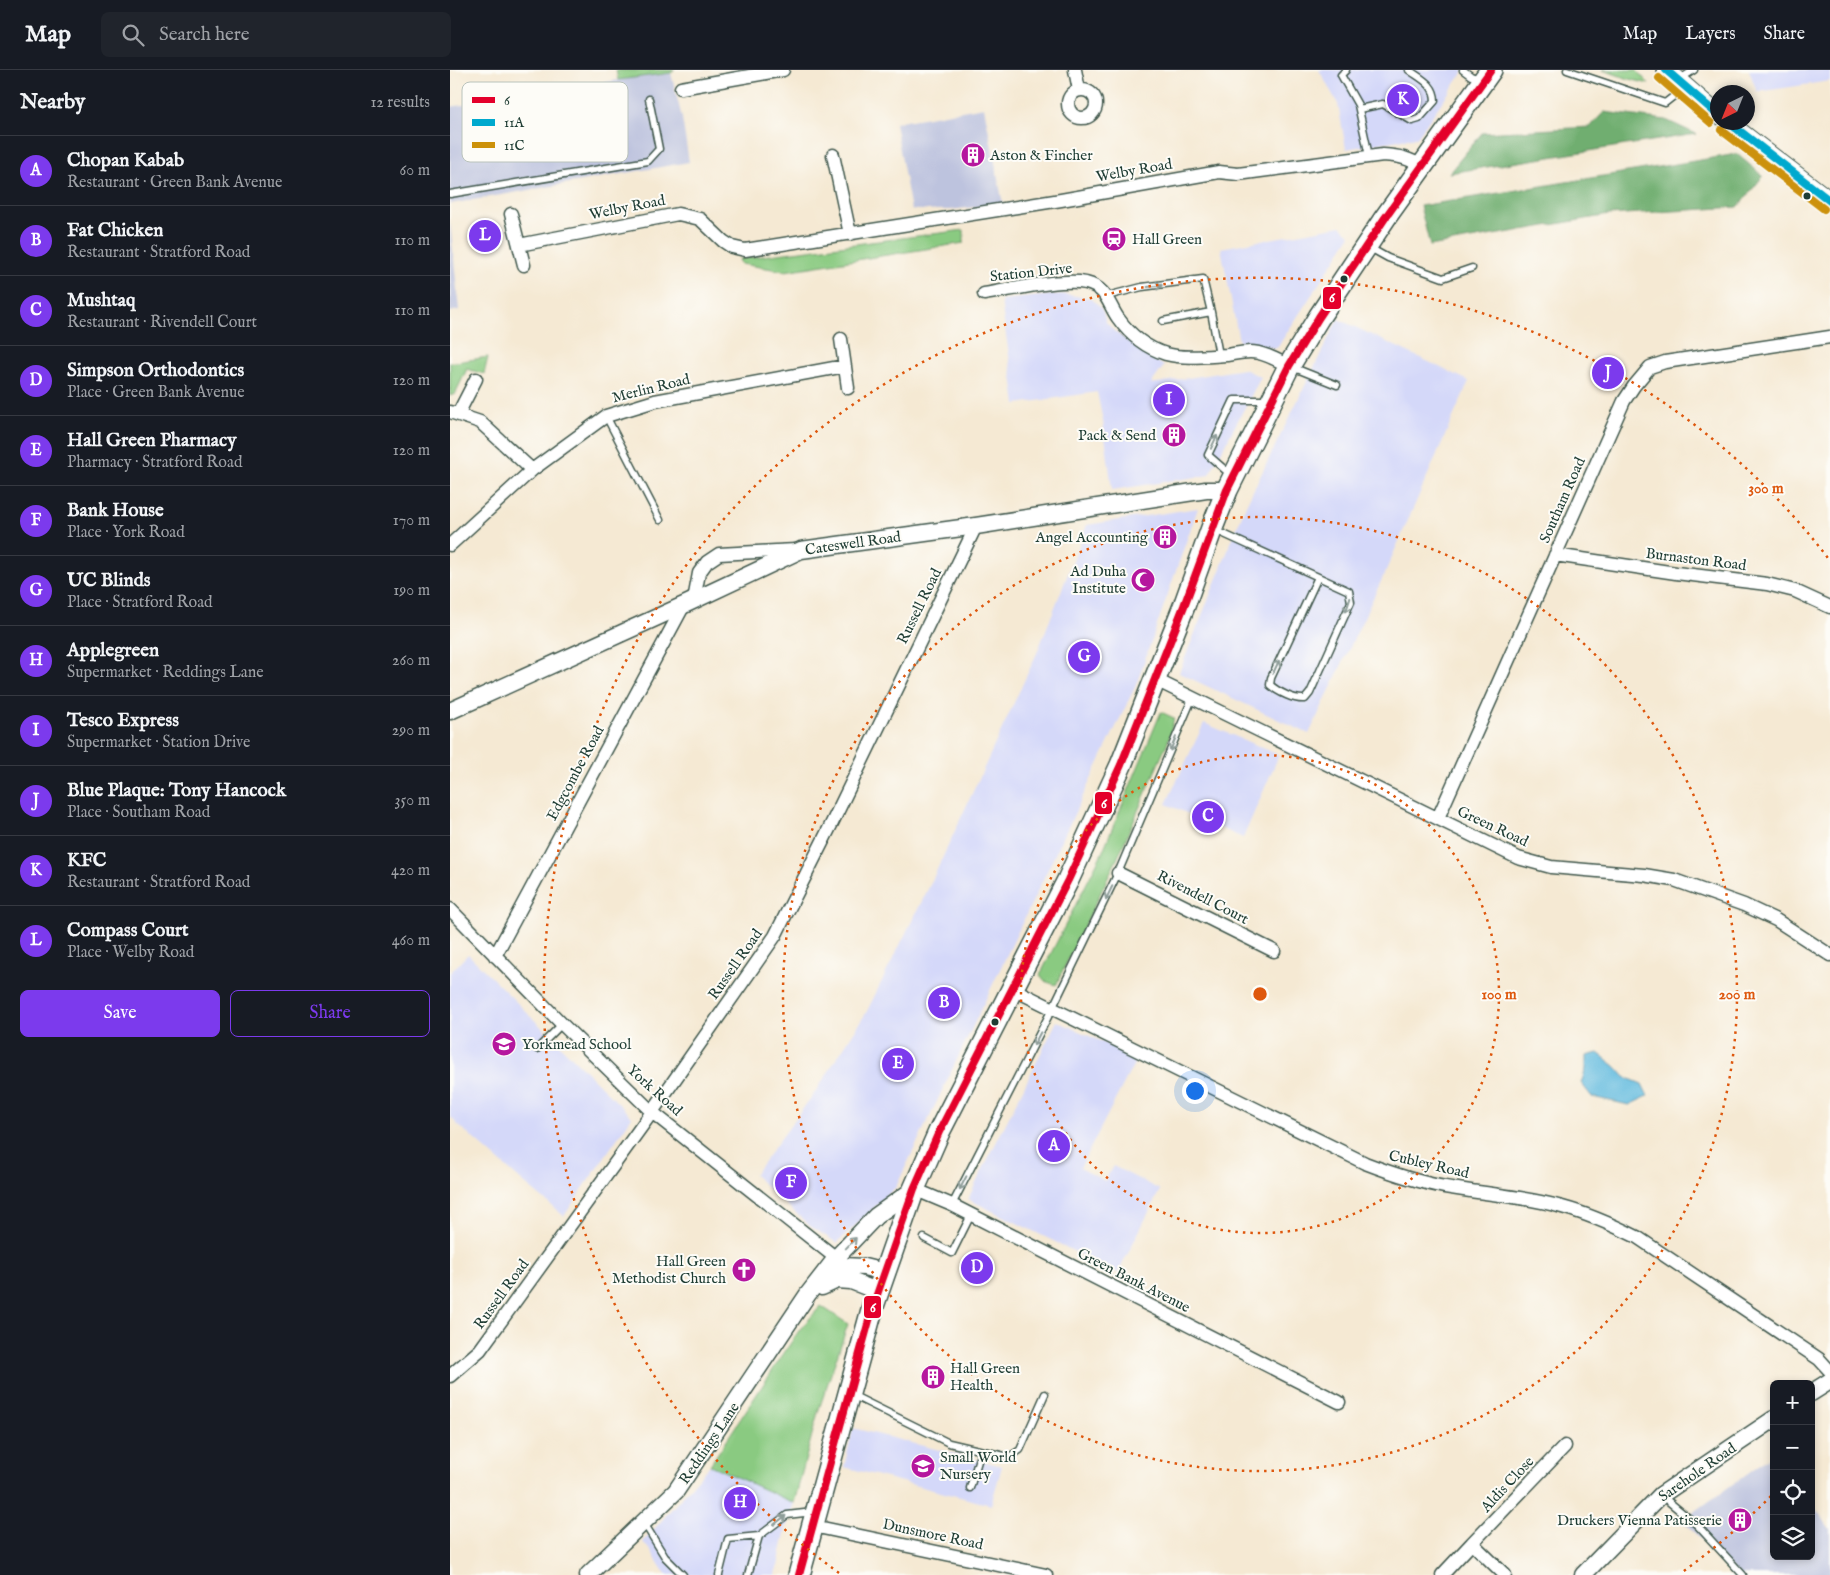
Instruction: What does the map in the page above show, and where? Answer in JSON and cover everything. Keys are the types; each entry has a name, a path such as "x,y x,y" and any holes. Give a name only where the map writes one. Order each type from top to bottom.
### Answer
{"highway":[{"path":"799,1575 881,1282 914,1189 939,1132 1072,871 1120,765 1156,680 1230,484 1289,366 1319,317 1385,218 1487,75"}],"main road":[{"path":"1675,80 1710,108"},
{"path":"1738,130 1830,200"}],"street":[{"path":"705,70 707,84"},
{"path":"681,88 783,70"},
{"path":"1075,70 1079,90"},
{"path":"833,155 850,234"},
{"name":"Welby Road","path":"519,245 678,214 700,218 723,241 732,247 745,250 1061,200 1219,172 1238,174 1369,156 1399,156 1410,159 1420,171"},
{"path":"511,214 524,265"},
{"name":"Station Drive","path":"984,294 1069,282 1088,284 1107,296"},
{"path":"1107,296 1118,318 1136,338 1147,346 1167,354 1194,357 1251,352 1273,358 1289,366"},
{"name":"Southam Road","path":"1438,818 1624,402 1634,386 1650,367 1665,362 1830,337"},
{"path":"841,339 848,388"},
{"name":"Merlin Road","path":"450,544 532,470 606,416 655,401 845,366"},
{"path":"476,379 454,413 480,422 532,470"},
{"name":"Cateswell Road","path":"450,711 801,550 976,526 1206,490 1230,484"},
{"name":"Russell Road","path":"450,1376 480,1350 652,1112 775,936 976,526"},
{"name":"Edgcombe Road","path":"495,956 689,603 699,573 707,562 719,554 801,550"},
{"name":"Burnaston Road","path":"1555,555 1676,574 1767,584 1795,591 1830,607"},
{"name":"Green Road","path":"1156,680 1518,858 1550,867 1644,874 1674,880 1736,902 1776,920 1830,955"},
{"name":"Rivendell Court","path":"1118,873 1274,951"},
{"name":"York Road","path":"450,909 562,1024 652,1112 841,1268"},
{"name":"Cubley Road","path":"1012,989 1365,1163 1405,1178 1563,1207 1609,1223 1637,1237 1786,1336 1819,1359 1830,1371"},
{"name":"Green Bank Avenue","path":"914,1189 952,1205 1339,1402"},
{"name":"Reddings Lane","path":"588,1575 676,1491 808,1294 841,1268 876,1216 914,1189"},
{"path":"841,1268 864,1267 881,1282"},
{"path":"1815,1390 1830,1381"},
{"name":"Sarehole Road","path":"1583,1575 1661,1495 1770,1422"},
{"name":"Aldis Close","path":"1442,1575 1564,1446"},
{"name":"Dunsmore Road","path":"815,1519 1046,1575"},
{"path":"1472,1543 1505,1575"}],"lane":[{"path":"1359,109 1383,104 1412,121 1419,119 1435,101 1435,93 1431,86 1409,70"},
{"path":"1463,70 1471,76 1487,75"},
{"path":"1567,70 1665,103 1675,80 1694,70"},
{"path":"1344,73 1359,109 1369,156"},
{"path":"450,194 648,161 659,149 649,99"},
{"path":"1367,246 1388,258 1443,278 1472,268"},
{"path":"1107,296 1142,288 1202,279 1211,312 1219,355"},
{"path":"1163,321 1211,312"},
{"path":"1289,366 1337,385"},
{"path":"1230,484 1208,455 1234,400 1272,400"},
{"path":"606,416 660,520"},
{"path":"1212,528 1349,591 1350,602 1310,693 1305,699 1299,700 1274,689 1270,685 1271,678 1318,577"},
{"path":"952,1205 1052,1009 1118,873 1192,699"},
{"path":"536,1049 562,1024"},
{"path":"924,1238 952,1253 971,1215"},
{"path":"849,1393 949,1443 1009,1457 1020,1450 1045,1394"},
{"path":"970,1488 981,1451"},
{"path":"1661,1495 1697,1525 1743,1575"},
{"path":"719,1575 728,1539 759,1536 787,1515 815,1519"},
{"path":"644,1522 665,1557 683,1575"},
{"path":"748,1575 759,1536"}],"shaded area":[{"path":"1319,70 1465,70 1417,137 1346,149 1338,104"},
{"path":"1749,70 1830,70 1830,81 1757,92"},
{"path":"671,73 682,118 689,162 450,204 450,107 462,105 462,162 628,162 628,82 606,82"},
{"path":"984,107 1003,204 949,210 911,210 895,123"},
{"path":"450,221 459,310 450,312"},
{"path":"1341,226 1351,235 1277,348 1240,346 1221,248"},
{"path":"1061,294 1091,298 1102,309 1106,322 1115,332 1164,366 1151,384 1244,369 1261,377 1209,475 1112,490 1103,421 1097,392 1016,404 1001,300"},
{"path":"1338,319 1469,381 1384,575 1309,734 1179,673 1246,505"},
{"path":"1198,508 1136,685 896,1187 837,1243 810,1226 754,1175 816,1091 866,1013 929,887 1037,653 1087,525"},
{"path":"1204,723 1279,755 1243,838 1166,804"},
{"name":"Yorkmead School","path":"468,954 632,1117 564,1216 524,1183 450,1116 450,973"},
{"path":"1057,1021 1137,1058 1080,1168 1105,1181 1113,1166 1160,1190 1118,1273 968,1199"},
{"name":"Small World Nursery","path":"853,1428 1002,1466 991,1505 844,1467"},
{"name":"Druckers Vienna Patisserie","path":"1770,1457 1770,1560 1815,1560 1815,1508 1830,1529 1830,1575 1735,1575 1737,1573 1682,1521"},
{"path":"710,1465 794,1503 776,1575 666,1575 643,1542"}],"green space":[{"path":"616,70 675,70 671,73 618,80"},
{"path":"1603,70 1636,70 1649,84 1629,79"},
{"path":"1604,112 1666,120 1696,134 1449,173 1482,133 1590,127"},
{"path":"1737,154 1763,176 1738,207 1609,215 1430,246 1420,206"},
{"path":"964,230 964,243 785,271 741,264 739,259"},
{"path":"488,357 484,374 467,369 455,394 450,396 450,363"},
{"path":"1161,712 1174,718 1169,739 1118,857 1056,985 1044,981 1040,975 1102,853"},
{"path":"821,1306 848,1324 818,1412 794,1503 710,1465 800,1329"}],"water":[{"path":"1598,1053 1615,1066 1625,1077 1642,1084 1648,1096 1629,1105 1592,1097 1581,1083 1586,1069 1586,1056"}],"transit line":[{"name":"6","path":"799,1575 873,1306 914,1189 939,1132 1068,880 1121,765 1184,606 1227,490 1289,366 1319,317 1385,218 1491,70"},
{"name":"11A","path":"1666,70 1710,108"},
{"name":"11C","path":"1659,78 1710,122"},
{"name":"11C","path":"1721,130 1824,209"},
{"name":"11A","path":"1738,130 1830,201"}],"place":[{"name":"KFC","path":"1403,100"},
{"name":"Aston & Fincher","path":"973,155"},
{"name":"Compass Court","path":"485,236"},
{"name":"Hall Green","path":"1114,239"},
{"name":"Blue Plaque: Tony Hancock","path":"1608,373"},
{"name":"Tesco Express","path":"1169,400"},
{"name":"Pack & Send","path":"1174,435"},
{"name":"Angel Accounting","path":"1165,537"},
{"name":"Ad Duha Institute","path":"1143,580"},
{"name":"UC Blinds","path":"1084,657"},
{"name":"Mushtaq","path":"1208,817"},
{"name":"Fat Chicken","path":"944,1003"},
{"name":"Yorkmead School","path":"504,1044"},
{"name":"Hall Green Pharmacy","path":"898,1064"},
{"name":"Chopan Kabab","path":"1054,1146"},
{"name":"Bank House","path":"791,1183"},
{"name":"Simpson Orthodontics","path":"977,1268"},
{"name":"Hall Green Methodist Church","path":"744,1270"},
{"name":"Hall Green Health","path":"933,1377"},
{"name":"Small World Nursery","path":"923,1466"},
{"name":"Applegreen","path":"740,1503"},
{"name":"Druckers Vienna Patisserie","path":"1740,1520"}]}
